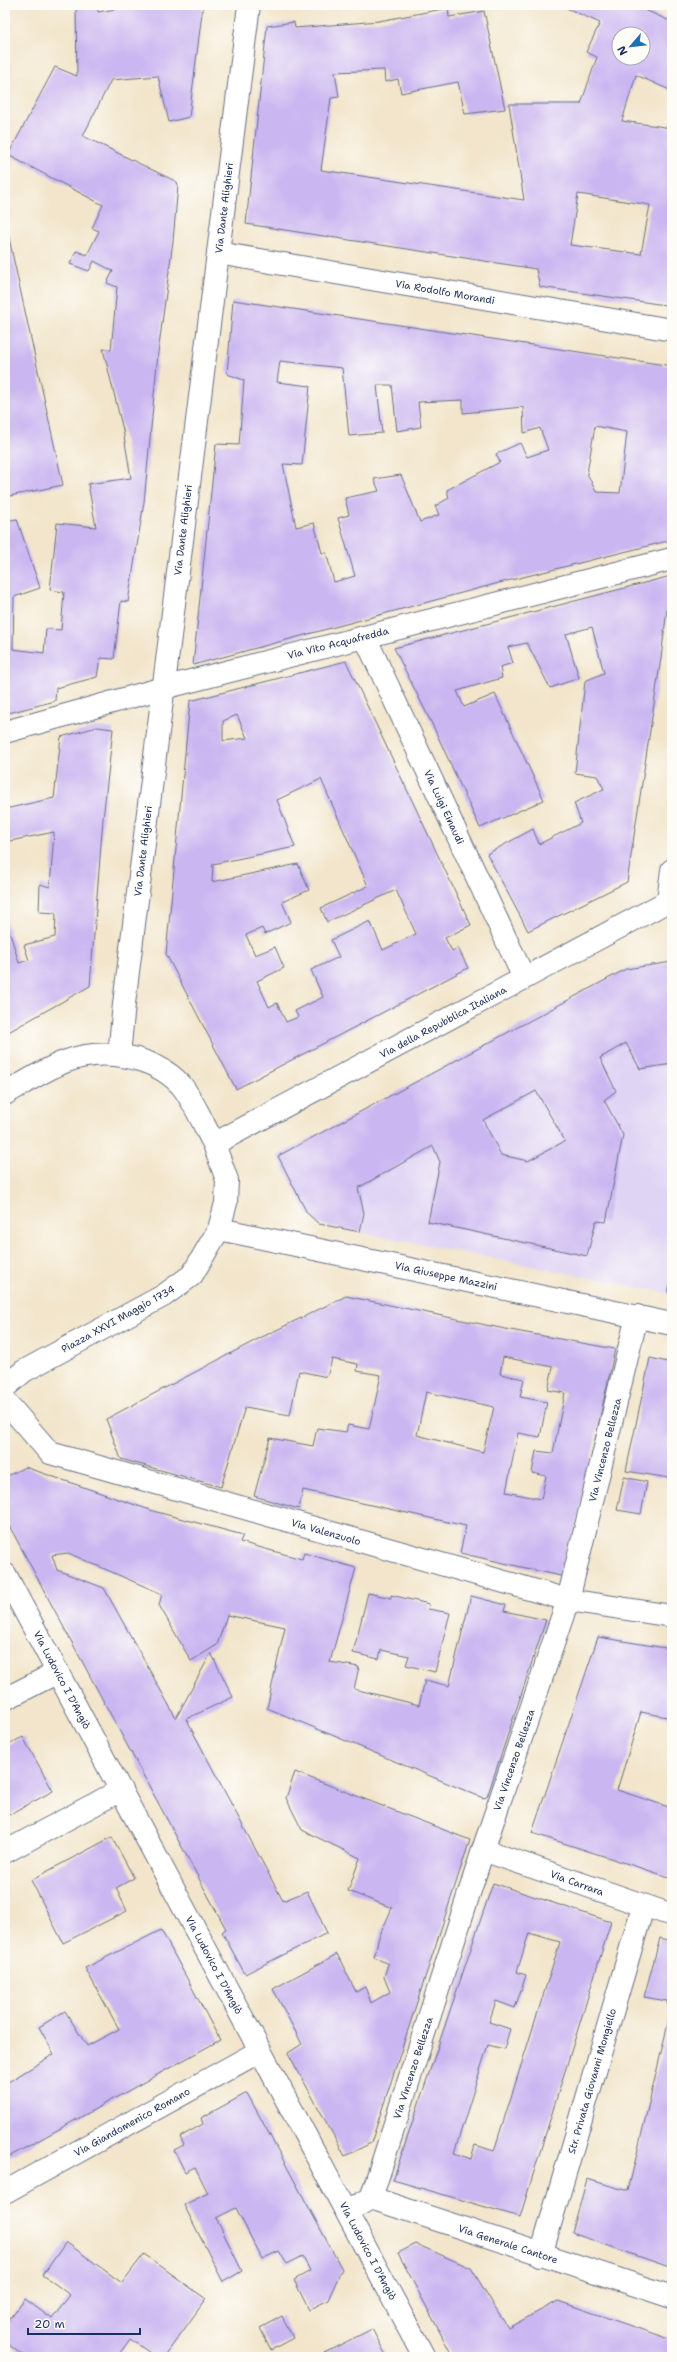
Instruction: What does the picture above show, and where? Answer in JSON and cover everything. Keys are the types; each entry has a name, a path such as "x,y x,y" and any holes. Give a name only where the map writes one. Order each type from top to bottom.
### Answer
{"street":[{"name":"Via Dante Alighieri","path":"119,1055 124,1004 249,5"},
{"name":"Via Rodolfo Morandi","path":"218,253 672,330"},
{"name":"Via Vito Acquafredda","path":"5,732 164,688 672,559"},
{"name":"Via Luigi Einaudi","path":"365,637 524,978"},
{"path":"670,900 672,870"},
{"name":"Via della Repubblica Italiana","path":"214,1144 670,900"},
{"path":"5,1094 66,1062 119,1055"},
{"name":"Piazza XXVI Maggio 1734","path":"5,1386 24,1371 178,1286 192,1275 219,1230 226,1203 227,1180 214,1144 182,1086 161,1068 139,1059 119,1055"},
{"name":"Via Giuseppe Mazzini","path":"219,1230 672,1324"},
{"name":"Via Vincenzo Bellezza","path":"371,2198 483,1850 568,1600 637,1316"},
{"name":"Via Valenzuolo","path":"5,1401 50,1453 568,1600 672,1616"},
{"name":"Via Ludovico I D'Angiò","path":"5,1574 424,2357"},
{"path":"5,1700 58,1672"},
{"path":"5,1852 121,1790"},
{"name":"Via Carrara","path":"483,1850 642,1907 672,1915"},
{"name":"Str. Privata Giovanni Mongiello","path":"541,2255 642,1907"},
{"name":"Via Giandomenico Romano","path":"5,2192 260,2051"},
{"path":"347,2211 371,2198"},
{"name":"Via Generale Cantore","path":"371,2198 672,2297"}],"shaded area":[{"path":"672,962 672,1294 319,1224 307,1213 278,1156 626,969"}],"building":[{"path":"76,5 97,5 98,12 140,5 203,5 189,117 169,122 158,76 111,80 83,136 177,182 178,185 173,241 158,353 144,502 128,602 121,601 114,659 100,658 97,677 56,688 55,701 5,714 5,521 17,519 40,588 14,597 13,649 44,653 46,629 61,630 64,592 50,590 57,523 96,527 88,484 131,478 123,430 103,349 111,350 117,287 107,283 113,271 94,261 89,271 70,264 76,251 87,255 99,231 92,228 103,205 8,155 55,67 77,76"},
{"path":"560,5 634,5 672,22 672,91 636,75 622,121 672,128 672,306 540,287 536,269 246,224 267,26 294,22 295,28 379,21 448,8 449,17 484,11 505,109 465,114 458,82 401,93 398,79 385,82 384,70 335,72 339,97 331,98 321,170 524,200 509,104 581,104 597,57 586,52 600,23","holes":["578,194 650,205 641,254 570,245"]},
{"path":"5,63 7,75 5,75"},
{"path":"5,220 63,485 5,497"},
{"path":"233,300 672,366 672,540 495,584 193,665 216,444 239,445 244,380 227,374","holes":["280,361 342,368 349,436 382,433 377,385 392,385 397,431 421,427 418,402 463,400 463,413 523,407 524,433 540,428 548,450 527,457 520,443 496,454 500,462 447,490 449,498 435,506 439,515 420,522 401,475 374,479 379,491 345,498 349,515 338,518 355,576 334,582 326,552 322,553 314,523 296,527 283,464 302,465 310,386 277,382","595,426 627,432 620,493 596,492 587,473"]},
{"path":"671,576 661,658 627,882 528,931 487,854 533,829 539,844 581,823 574,803 604,789 597,776 575,773 585,681 604,673 592,627 566,634 579,678 550,688 527,643 508,647 513,663 500,667 502,678 457,691 464,707 495,694 544,800 480,828 433,726 394,648"},
{"path":"346,661 471,925 445,938 452,951 458,948 468,968 236,1089 166,954 190,701","holes":["237,715 247,738 223,741 223,721","321,779 368,886 321,908 327,922 396,890 416,934 383,950 370,921 331,940 339,957 311,970 323,997 295,1011 298,1017 286,1022 277,1003 269,1007 257,981 284,968 275,947 255,955 246,935 262,928 265,934 291,922 282,902 309,890 298,864 212,882 213,864 295,847 277,800"]},
{"path":"97,727 113,729 103,819 90,986 5,1034 5,917 19,963 29,960 24,945 55,937 56,913 39,912 40,884 50,887 54,832 5,842 5,809 54,798 61,737"},
{"path":"672,962 672,1064 640,1069 626,1043 600,1058 616,1091 604,1100 623,1135 606,1222 596,1221 587,1256 428,1222 440,1162 433,1146 358,1188 364,1213 360,1232 319,1224 307,1213 278,1156 626,969","holes":["536,1091 565,1141 528,1161 501,1155 483,1120"]},
{"path":"672,1280 672,1294 668,1293"},
{"path":"346,1296 510,1330 615,1349 565,1577 460,1553 466,1526 303,1490 299,1509 254,1496 270,1438 313,1446 317,1428 346,1432 348,1425 369,1429 381,1375 357,1371 358,1364 332,1359 327,1377 299,1371 290,1415 245,1407 221,1487 121,1459 106,1419 258,1339","holes":["503,1357 553,1367 548,1390 565,1393 553,1453 536,1451 532,1473 546,1476 541,1499 506,1492 518,1433 540,1437 547,1402 520,1397 524,1379 500,1374","426,1392 494,1407 483,1452 417,1435"]},
{"path":"650,1358 672,1363 672,1463 669,1478 626,1471"},
{"path":"25,1467 153,1511 243,1535 240,1542 302,1559 304,1553 356,1568 330,1662 359,1667 354,1689 419,1705 425,1680 449,1686 471,1596 506,1605 504,1611 546,1620 487,1797 483,1798 267,1708 285,1627 227,1615 217,1645 191,1661 159,1605 162,1594 68,1553 52,1555 57,1570 104,1588 176,1718 211,1653 233,1697 186,1719 283,1901 307,1891 327,1933 245,1974 222,1932 226,1929 5,1518 5,1477"},
{"path":"624,1477 647,1482 641,1514 617,1510"},
{"path":"368,1593 391,1598 391,1595 429,1604 428,1609 450,1613 435,1672 406,1665 409,1656 381,1650 379,1659 353,1653"},
{"path":"598,1637 672,1649 672,1718 641,1712 617,1790 672,1808 672,1878 532,1833"},
{"path":"23,1737 53,1791 5,1817 5,1746"},
{"path":"295,1772 470,1840 371,2143 345,2156 288,2053 302,2044 273,1989 337,1954 356,1992 365,1987 371,2003 390,1992 384,1977 388,1964 374,1957 379,1937 392,1908 348,1891 360,1858 302,1830 286,1798"},
{"path":"112,1837 134,1878 116,1888 127,1911 63,1943 31,1880"},
{"path":"493,1883 611,1922 520,2217 393,2180","holes":["529,1933 560,1942 494,2151 475,2145 471,2159 454,2153 488,2045 504,2049 510,2029 489,2022 496,2001 515,2008 526,1975 517,1972"]},
{"path":"161,1930 220,2040 5,2159 5,2084 54,2054 39,2027 65,2011 87,2046 119,2029 85,1968"},
{"path":"660,1938 672,1941 672,2268 572,2233 587,2179 628,2191 670,2015 667,2001 644,1997"},
{"path":"247,2093 342,2269 328,2300 309,2310 294,2280 310,2271 303,2256 287,2264 279,2251 262,2259 236,2208 216,2218 242,2271 223,2282 184,2205 208,2193 195,2167 185,2172 174,2150 184,2145 180,2137 203,2124 201,2118"},
{"path":"66,2242 122,2283 144,2254 206,2299 164,2357 156,2357 130,2339 117,2357 25,2357 5,2342 5,2326 25,2299 52,2319 70,2295 43,2275"},
{"path":"416,2244 471,2268 508,2328 558,2301 672,2340 672,2357 453,2357 398,2253"},
{"path":"282,2316 293,2338 271,2350 260,2328"},
{"path":"372,2329 387,2357 323,2357 324,2353"}]}
